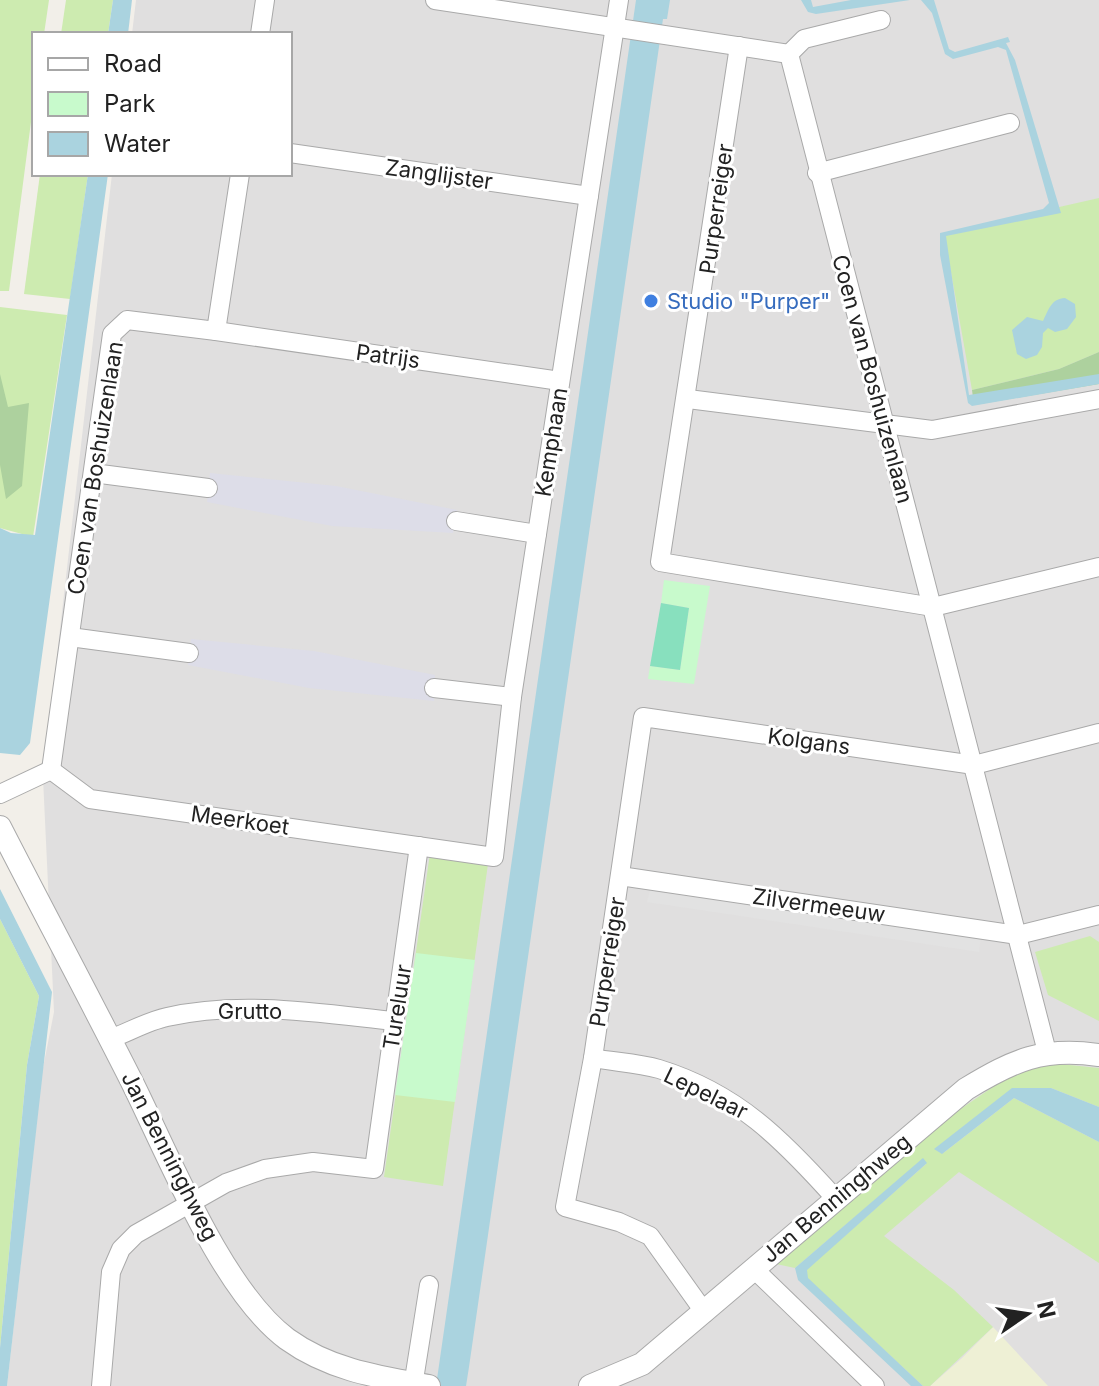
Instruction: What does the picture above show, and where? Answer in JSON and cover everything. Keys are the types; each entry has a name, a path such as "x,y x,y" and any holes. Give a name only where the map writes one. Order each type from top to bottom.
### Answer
{"street":[{"path":"260,32 265,0"},
{"path":"435,0 789,54 804,39 881,20"},
{"name":"Kemphaan","path":"494,857 512,697 560,381 589,196 622,29 619,0"},
{"name":"Purperreiger","path":"739,46 688,399 660,562 933,607"},
{"name":"Coen van Boshuizenlaan","path":"789,54 817,173 887,426 1047,1052"},
{"path":"817,173 1010,123"},
{"name":"Zanglijster","path":"292,153 589,196"},
{"path":"216,331 240,176"},
{"name":"Coen van Boshuizenlaan","path":"51,770 112,334 127,320 216,331"},
{"name":"Patrijs","path":"216,331 560,381"},
{"path":"688,399 932,430 1099,399"},
{"path":"93,473 208,488"},
{"path":"456,521 537,534"},
{"path":"933,607 1099,567"},
{"path":"70,637 189,653"},
{"path":"434,688 512,697"},
{"name":"Purperreiger","path":"643,717 593,1058 565,1207 619,1222 650,1236 705,1313"},
{"name":"Kolgans","path":"643,717 974,765"},
{"path":"974,765 1099,733"},
{"path":"0,794 51,770"},
{"name":"Meerkoet","path":"51,770 90,799 494,857"},
{"name":"Jan Benninghweg","path":"0,827 192,1202 250,1301 286,1338 355,1373 420,1385"},
{"name":"Tureluur","path":"192,1202 226,1183 265,1169 313,1162 374,1169 419,846"},
{"name":"Zilvermeeuw","path":"620,876 1018,935"},
{"path":"1018,935 1099,915"},
{"name":"Grutto","path":"110,1039 166,1017 229,1008 305,1011 393,1021"},
{"name":"Jan Benninghweg","path":"590,1386 642,1364 966,1089 1011,1061 1047,1052 1099,1055"},
{"name":"Lepelaar","path":"593,1058 659,1069 744,1108 784,1140 835,1198"},
{"path":"101,1386 111,1272 121,1249 136,1234 192,1202"},
{"path":"753,1268 875,1386"},
{"path":"420,1385 429,1285"}],"shaded area":[{"path":"136,0 1099,0 1099,1386 7,1386 42,1073 54,1012 43,778 112,176 292,176 292,32 132,32"},
{"path":"210,473 336,486 457,510 453,533 332,526 207,502"},
{"path":"191,639 314,651 435,675 434,701 309,688 188,665"},
{"path":"651,887 981,935 979,952 647,902"}],"green space":[{"path":"0,0 49,0 44,32 32,32 32,114 9,291 0,291"},
{"path":"66,0 113,0 108,32 61,32"},
{"path":"40,176 88,176 70,299 24,294"},
{"path":"1099,198 1099,352 1059,369 972,390 944,233"},
{"path":"0,307 67,315 33,537 0,528"},
{"path":"1099,352 1099,384 974,405 972,390 1059,369"},
{"path":"0,374 8,407 29,403 22,486 6,499 0,465"},
{"path":"664,580 710,586 694,684 648,679 650,666 680,670 689,608 661,603"},
{"path":"661,603 689,608 680,670 650,666"},
{"path":"430,853 488,864 443,1186 384,1177"},
{"path":"0,919 39,996 27,1065 0,1348"},
{"path":"1090,936 1099,942 1099,1021 1048,995 1035,952"},
{"path":"416,953 475,960 455,1102 395,1095"},
{"path":"1060,1064 1099,1068 1099,1107 1051,1088 1012,1089 942,1154 1014,1098 1099,1142 1099,1263 959,1172 884,1236 954,1290 993,1327 930,1386 923,1386 807,1278 807,1269 926,1164 923,1159 795,1268 776,1264 937,1125 1009,1076 1036,1066"},
{"path":"993,1327 1048,1386 930,1386 962,1358"}],"water":[{"path":"113,0 132,0 128,32 108,32"},
{"path":"636,0 670,0 667,19 663,19 466,1386 436,1386"},
{"path":"801,0 811,0 813,7 851,0 910,0 816,14 808,12"},
{"path":"921,0 934,0 949,49 955,52 1008,37 1010,42 1006,43 1015,60 1061,213 946,236 969,395 1099,374 1099,384 972,406 968,403 940,255 940,233 1043,209 1049,203 1006,50 998,47 953,59 945,54 932,13"},
{"path":"88,176 108,176 30,743 20,755 0,753 0,528 11,533 35,535"},
{"path":"1065,298 1075,304 1076,317 1067,329 1055,332 1048,328 1043,333 1042,347 1037,355 1026,359 1017,354 1012,330 1027,317 1043,321 1053,303"},
{"path":"0,889 52,992 7,1386 0,1386 0,1348 27,1065 39,996 0,919"},
{"path":"1012,1088 1051,1088 1099,1107 1099,1142 1014,1098 942,1154 934,1149"},
{"path":"923,1158 927,1163 807,1270 808,1278 923,1386 911,1386 798,1280 795,1268"}],"place":[{"name":"Studio \"Purper\"","path":"651,301"}]}
